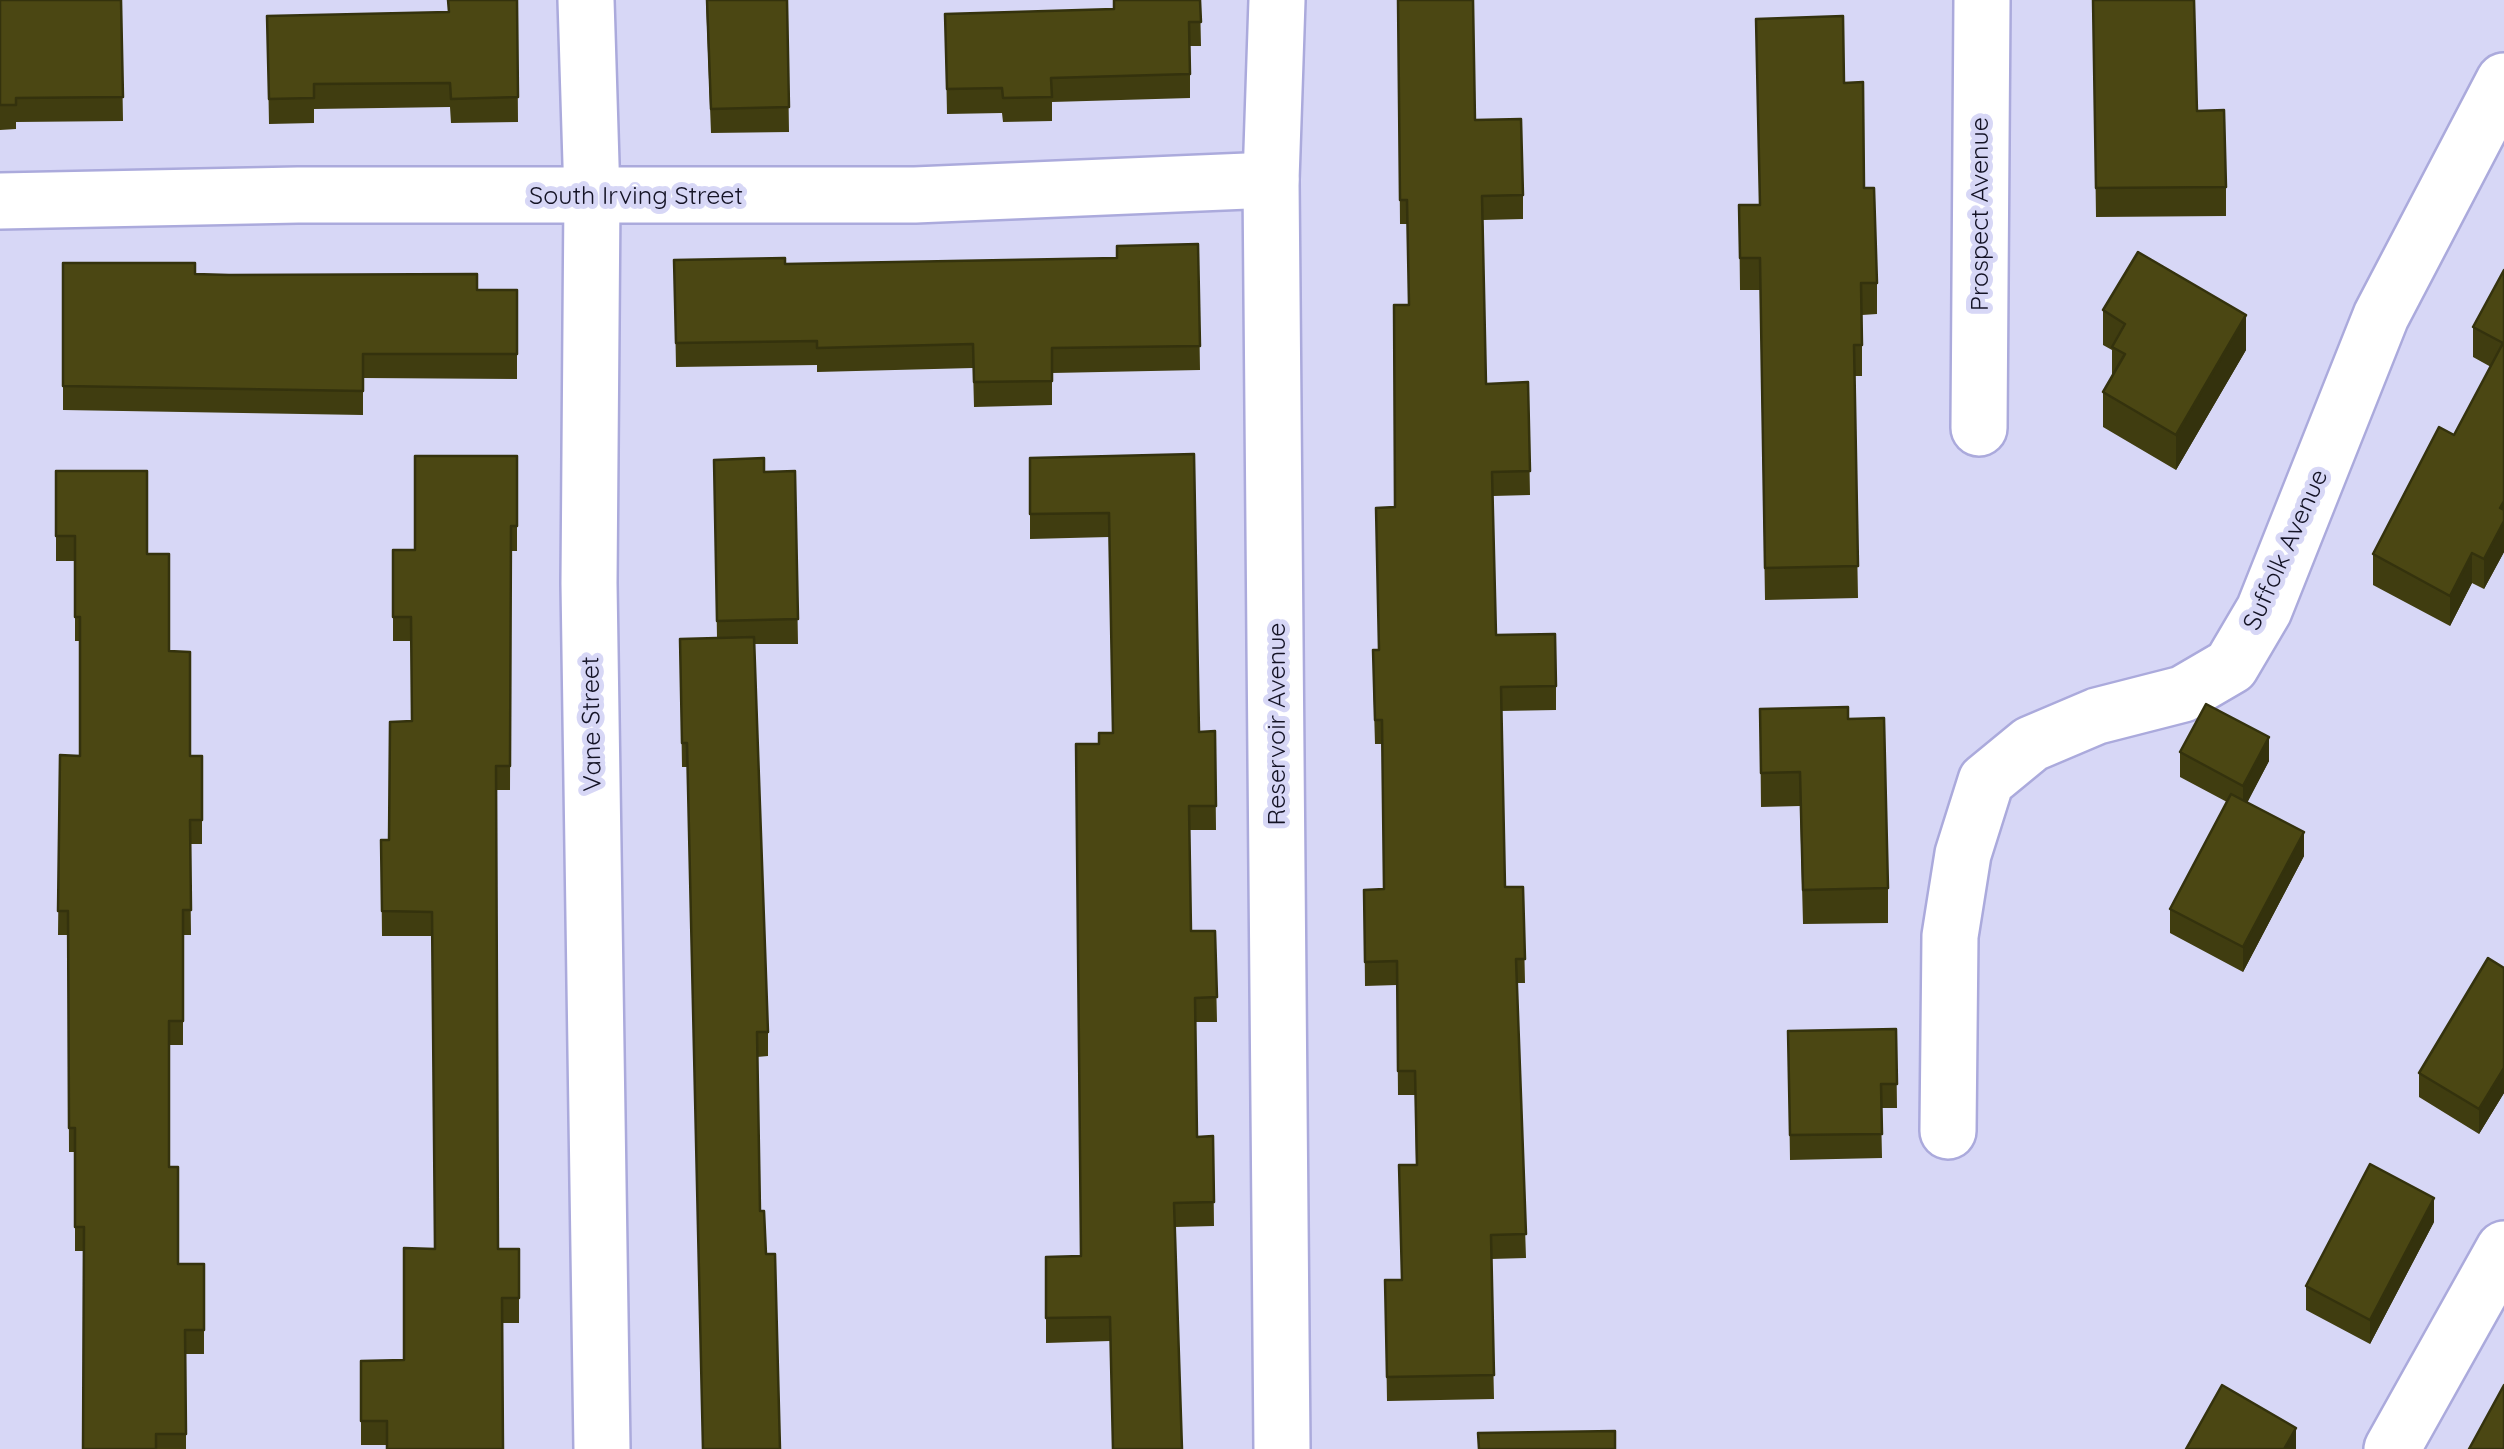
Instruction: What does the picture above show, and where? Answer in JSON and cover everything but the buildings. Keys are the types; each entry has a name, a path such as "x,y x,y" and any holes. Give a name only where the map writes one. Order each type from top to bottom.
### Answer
{"street":[{"name":"Vane Street","path":"586,0 592,196 589,583 602,1449"},
{"name":"Reservoir Avenue","path":"1277,0 1271,180 1282,1449"},
{"name":"Prospect Avenue","path":"1980,428 1982,0"},
{"name":"Suffolk Avenue","path":"1948,1131 1950,936 1964,854 1986,781 2031,744 2097,716 2183,694 2231,666 2264,610 2381,316 2504,81"},
{"name":"South Irving Street","path":"0,201 916,195 1271,180"},
{"path":"2392,1449 2504,1249"}]}
